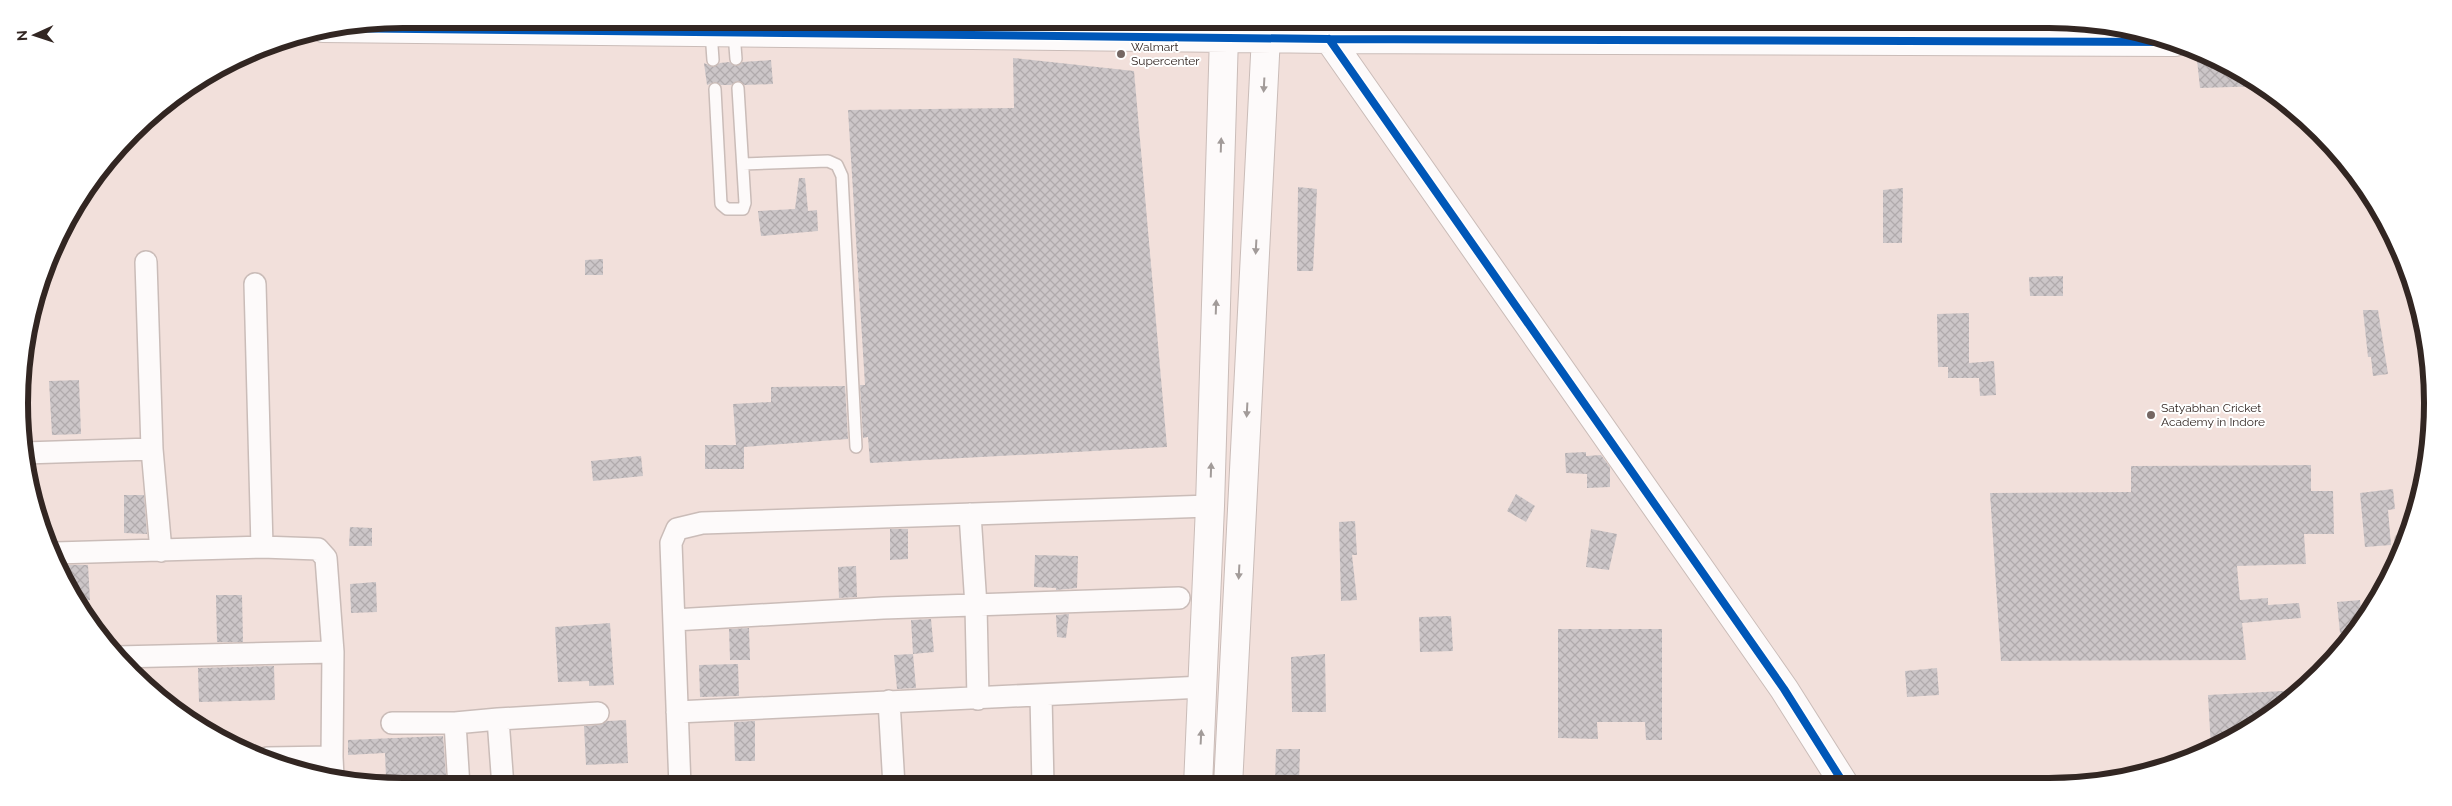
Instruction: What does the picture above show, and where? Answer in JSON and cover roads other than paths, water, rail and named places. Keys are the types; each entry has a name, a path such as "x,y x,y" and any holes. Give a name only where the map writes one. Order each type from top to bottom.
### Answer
{"street":[{"path":"374,29 1266,36 1328,39 2153,42"},
{"path":"1198,778 1210,506 1224,36"},
{"path":"1228,778 1266,36"},
{"path":"1328,39 1784,689 1840,778"},
{"path":"146,262 152,450 161,551"},
{"path":"255,284 262,547"},
{"path":"31,453 152,450"},
{"path":"680,778 671,543 671,537 677,529 702,523 1210,506"},
{"path":"970,514 976,606 978,699"},
{"path":"59,553 262,547 308,547 318,549 326,558 333,652 333,771"},
{"path":"674,620 883,608 1179,598"},
{"path":"126,657 333,652"},
{"path":"677,712 1203,687"},
{"path":"1041,696 1043,778"},
{"path":"889,702 894,778"},
{"path":"392,723 455,723 598,713"},
{"path":"498,719 502,778"},
{"path":"455,723 458,778"},
{"path":"279,758 332,757"}],"lane":[{"path":"723,32 736,58"},
{"path":"713,60 723,32"},
{"path":"715,89 721,204 724,208 743,209 745,207 738,88"},
{"path":"743,164 828,161 837,165 842,176 856,447"}],"place":[{"name":"Walmart Supercenter","path":"1121,54"},
{"name":"Satyabhan Cricket Academy in Indore","path":"2151,415"}]}
